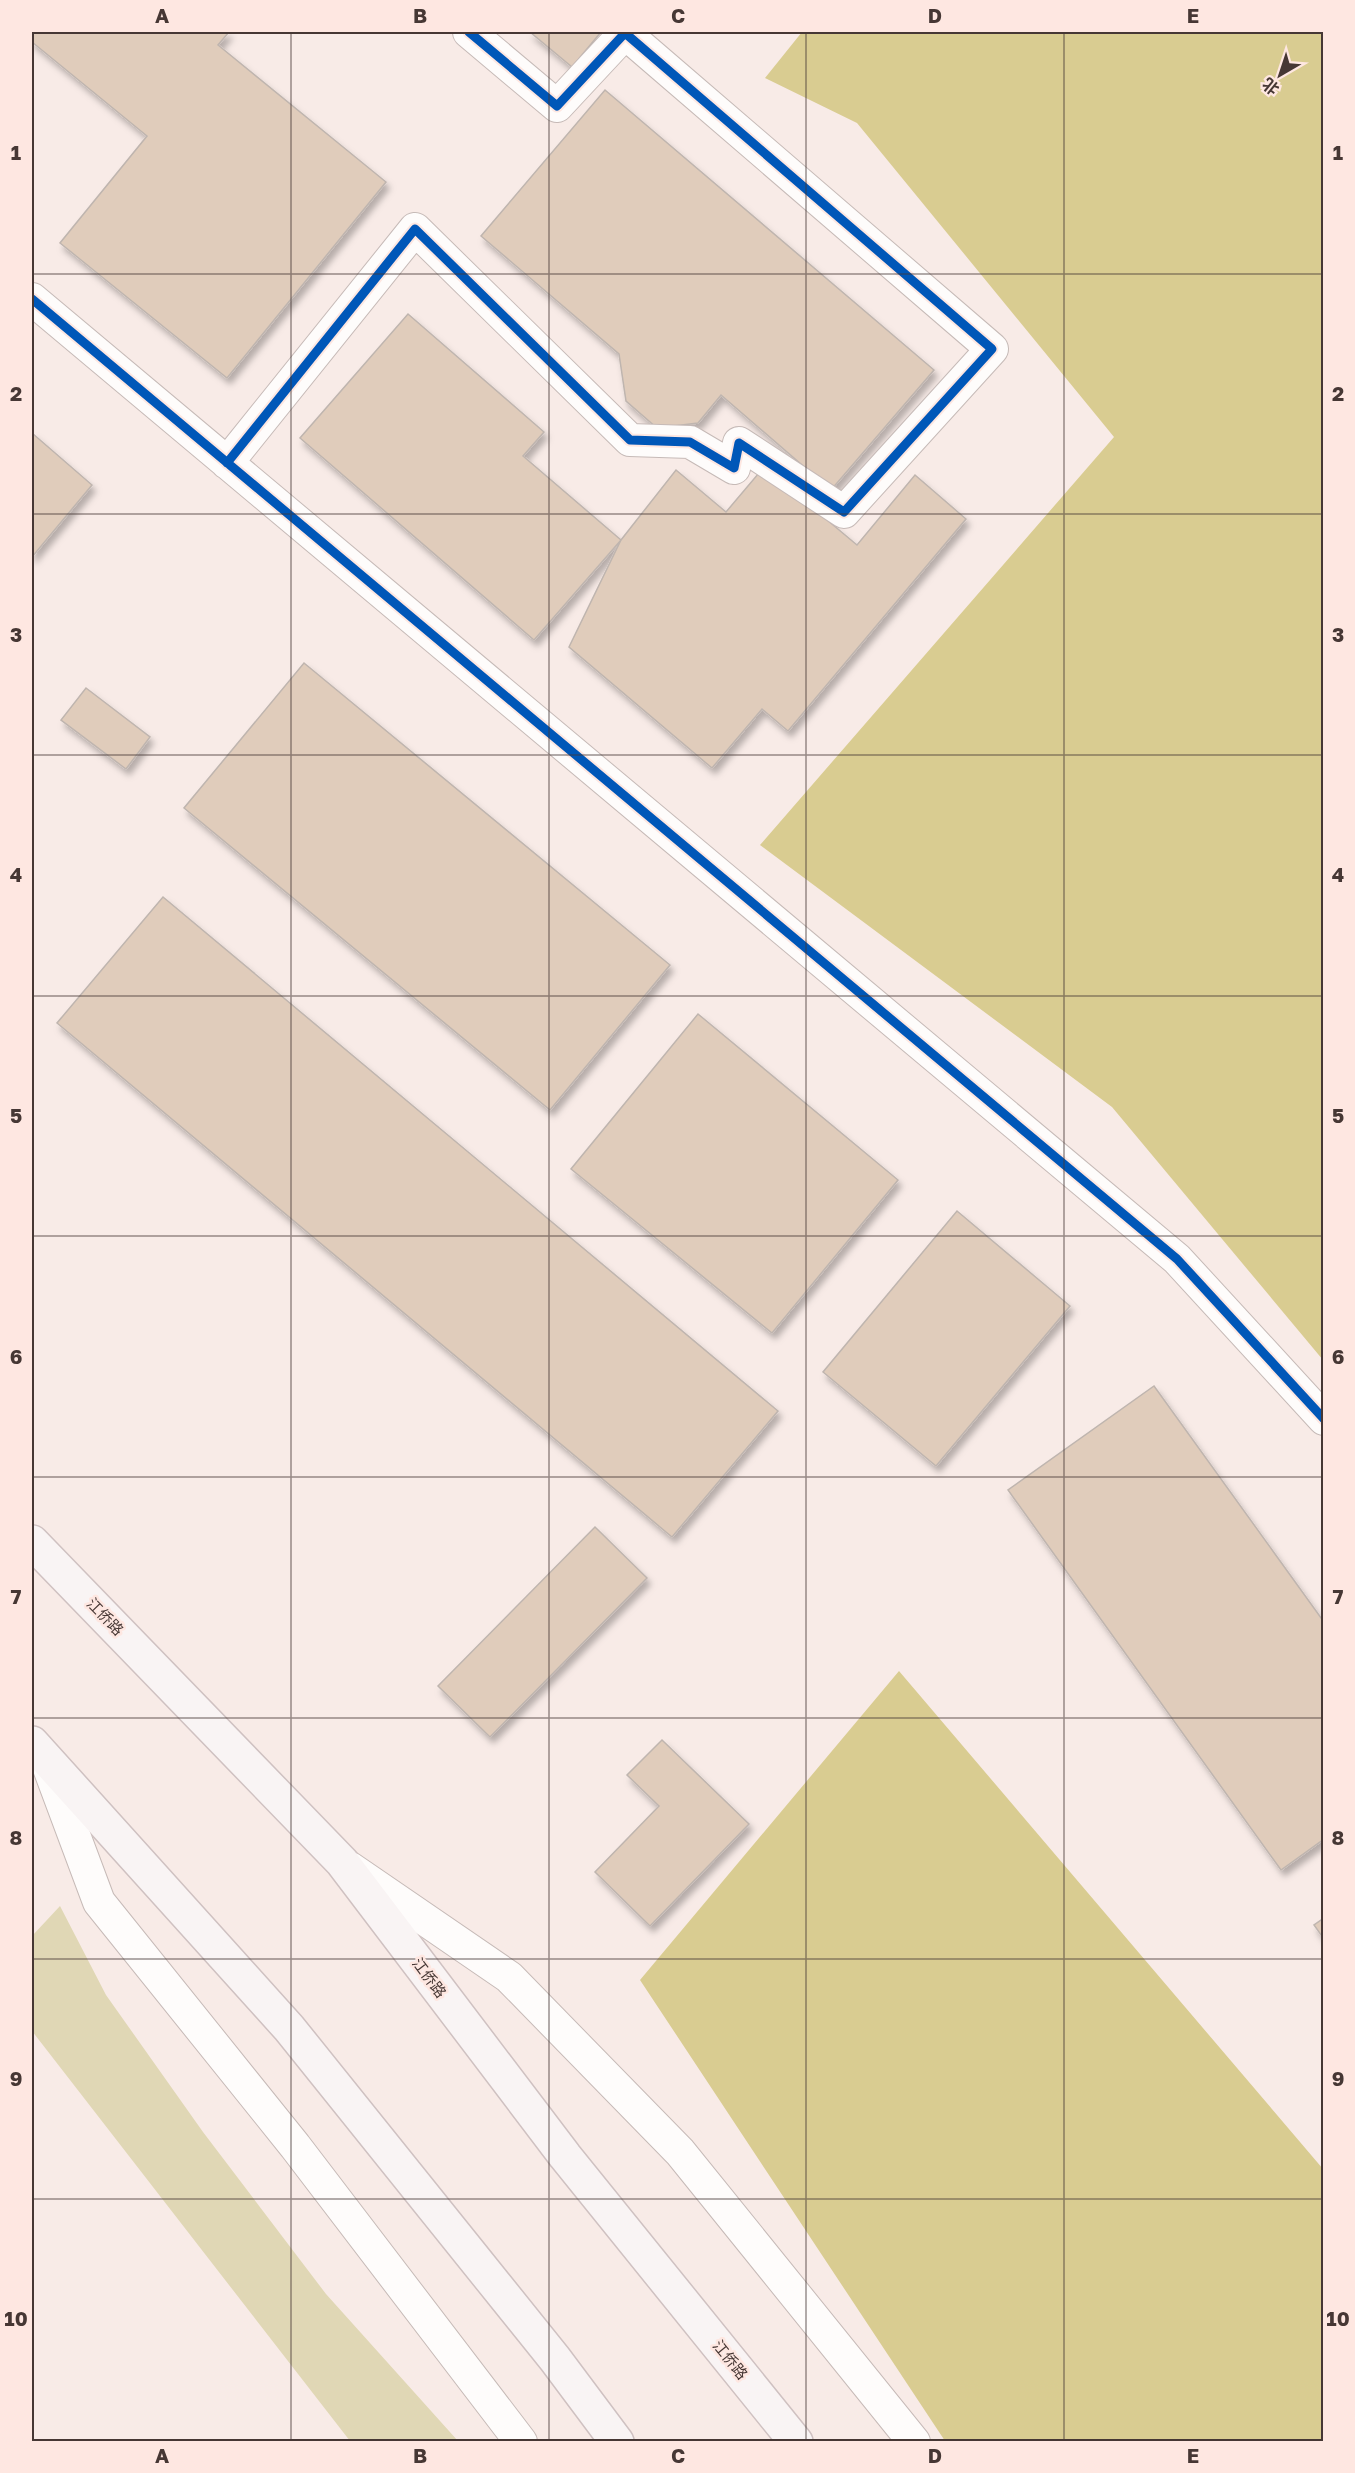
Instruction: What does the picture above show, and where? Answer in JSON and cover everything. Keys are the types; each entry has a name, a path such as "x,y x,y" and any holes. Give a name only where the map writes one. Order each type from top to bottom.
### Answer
{"main road":[{"name":"江侨路","path":"32,1542 342,1862 565,2156 796,2442"},
{"path":"39,1751 289,2028 555,2359 617,2442"}],"street":[{"path":"227,463 415,229 630,440 690,442 734,468 739,442 844,512 992,349 625,33 557,106 469,32"},
{"path":"32,299 1177,1259 1323,1419"},
{"path":"39,1751 99,1902 295,2146 521,2442"},
{"path":"342,1862 509,1977 680,2152 914,2442"}],"shaded area":[{"path":"802,32 1323,32 1323,1360 1112,1107 760,845 1114,437 857,123 765,78"},
{"path":"899,1671 1323,2169 1323,2441 945,2441 640,1980"},
{"path":"60,1906 106,1995 203,2132 326,2294 458,2441 350,2441 32,2031 32,1936"}],"building":[{"path":"32,32 229,32 218,45 386,182 227,378 60,243 147,136 32,42"},
{"path":"530,32 601,32 572,67"},
{"path":"605,90 934,370 831,490 721,395 698,423 657,428 626,401 619,354 481,236"},
{"path":"408,314 544,432 523,456 621,540 534,640 300,438"},
{"path":"32,433 92,485 32,557"},
{"path":"764,467 857,545 915,475 966,519 788,731 762,709 712,768 569,647 621,540 676,470 726,512"},
{"path":"304,663 670,965 550,1110 184,808"},
{"path":"86,688 150,737 126,769 61,720"},
{"path":"163,897 778,1411 672,1537 57,1023"},
{"path":"698,1014 898,1180 772,1333 571,1169"},
{"path":"957,1211 1070,1306 936,1466 823,1372"},
{"path":"1154,1386 1324,1622 1324,1839 1281,1870 1008,1490"},
{"path":"595,1527 647,1578 490,1737 438,1686"},
{"path":"662,1740 749,1824 650,1926 595,1872 659,1806 627,1775"},
{"path":"1324,1918 1324,1939 1314,1925"}],"cycle path":[{"path":"227,463 415,229 630,440 690,442 734,468 739,443 844,512 992,349 625,33 557,106 469,32"},
{"path":"32,299 1177,1259 1324,1419"}]}
